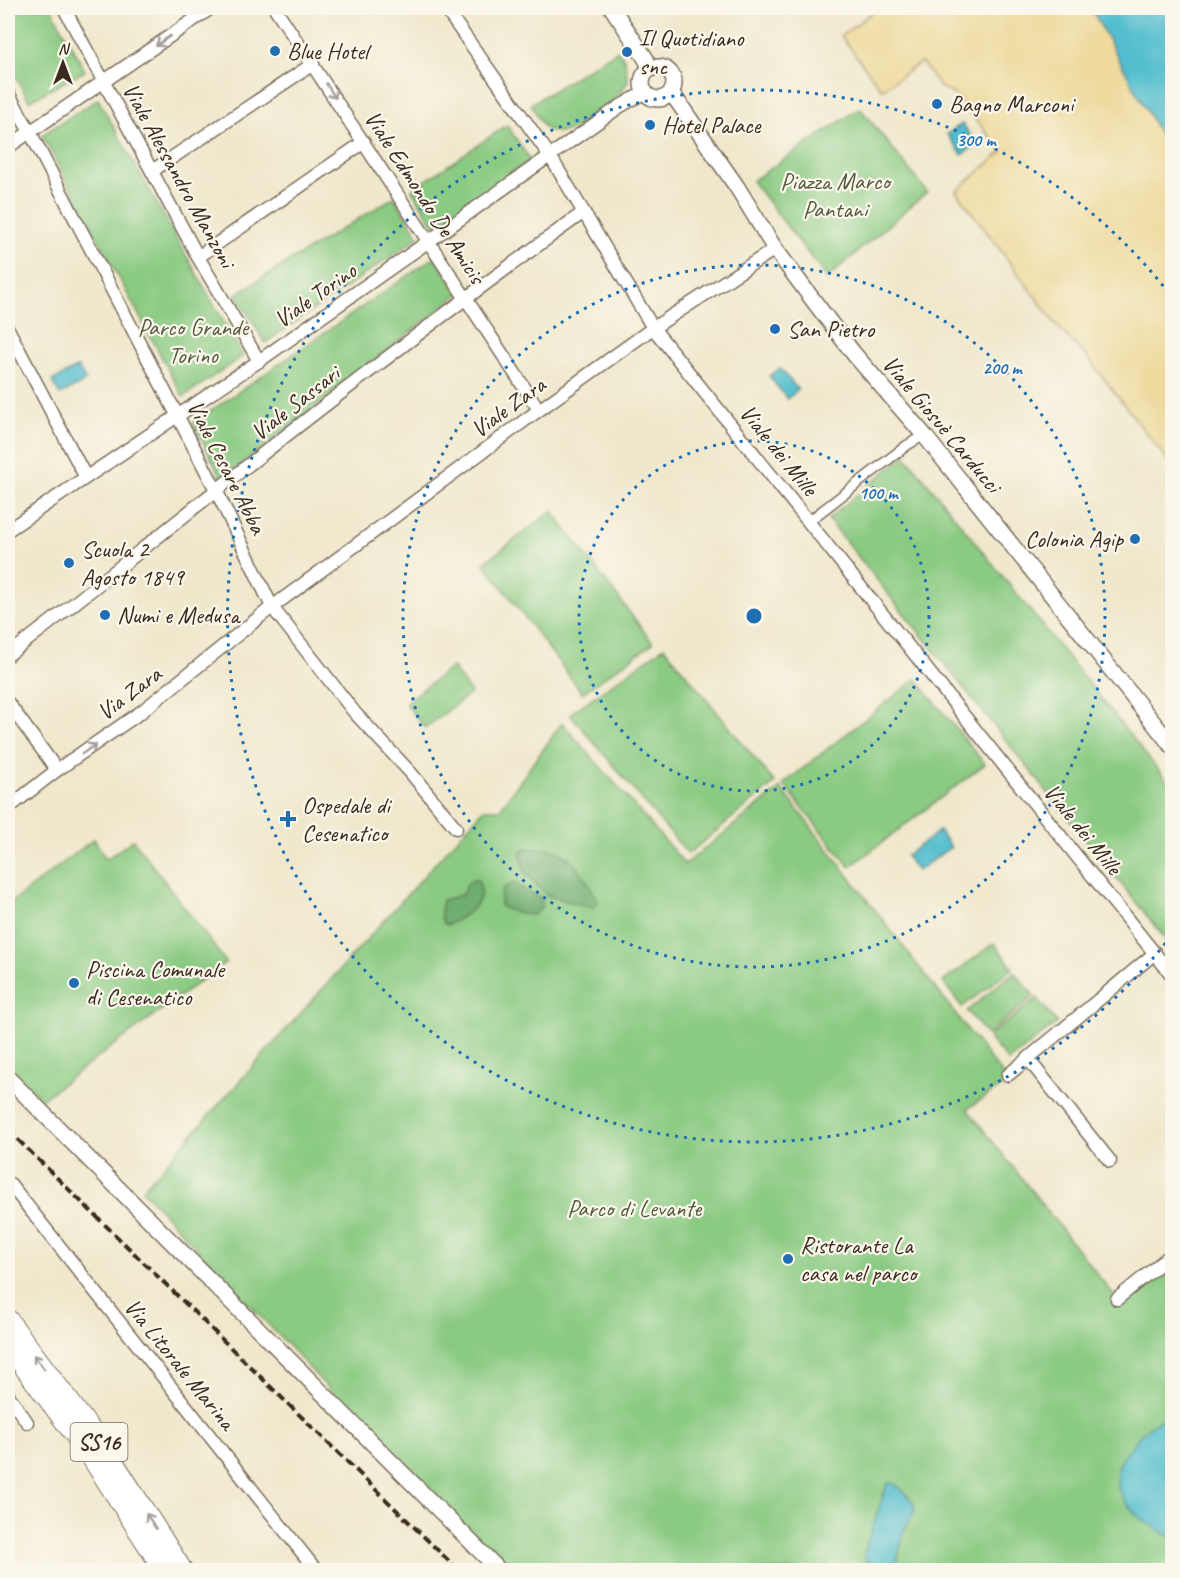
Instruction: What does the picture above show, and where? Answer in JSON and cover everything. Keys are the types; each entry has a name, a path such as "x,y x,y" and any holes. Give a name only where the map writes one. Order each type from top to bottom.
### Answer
{"highway":[{"name":"SS16","path":"8,1320 107,1452 182,1570"},
{"name":"SS16","path":"8,1345 90,1455 164,1570"}],"street":[{"name":"Viale Alessandro Manzoni","path":"63,8 198,257 259,361"},
{"path":"8,147 211,8"},
{"name":"Viale Edmondo De Amicis","path":"276,8 539,410"},
{"name":"Viale dei Mille","path":"445,8 550,156 653,328 1173,975"},
{"path":"612,8 646,59 650,69"},
{"path":"152,171 312,64"},
{"path":"660,67 670,72 674,82 670,92 663,98 648,95 645,92 642,79 650,69 660,67"},
{"name":"Viale Torino","path":"8,530 259,361 634,97 645,92"},
{"name":"Viale Giosuè Carducci","path":"670,92 737,187 775,249 854,354 924,435 1173,746"},
{"name":"Viale Cesare Abba","path":"8,93 178,414 272,607 355,713 410,772 456,828"},
{"path":"198,257 364,142"},
{"name":"Viale Sassari","path":"8,655 96,588 216,490 466,297 584,212"},
{"name":"Viale Zara","path":"272,607 653,328 775,249"},
{"path":"8,329 85,476"},
{"path":"809,521 906,446 924,435"},
{"name":"Via Zara","path":"8,808 57,770 141,712 272,607"},
{"path":"8,704 57,770"},
{"path":"1008,1075 1155,953"},
{"path":"1028,1059 1110,1161"},
{"path":"8,1078 498,1570"},
{"name":"Via Litorale Marina","path":"10,1184 316,1570"},
{"path":"1117,1299 1173,1254"},
{"path":"8,1395 27,1422"}],"green space":[{"path":"8,8 51,8 85,71 29,101 8,61"},
{"path":"618,50 625,61 628,82 622,90 603,109 579,126 567,131 555,132 545,128 531,104"},
{"name":"Parco Grande Torino","path":"98,99 243,356 183,397 42,135"},
{"name":"Piazza Marco Pantani","path":"860,108 927,192 827,278 752,181"},
{"path":"507,125 530,160 435,227 412,190"},
{"path":"394,197 419,237 265,343 236,294"},
{"path":"435,257 459,294 222,479 193,423"},
{"path":"905,455 1172,787 1172,947 828,519"},
{"path":"552,511 653,643 582,693 484,563"},
{"path":"664,647 775,783 688,854 570,714"},
{"path":"452,667 471,693 425,728 405,703"},
{"path":"916,679 985,764 850,867 783,784"},
{"name":"Parco di Levante","path":"562,723 685,864 781,788 1008,1082 967,1109 1120,1303 1172,1262 1172,1570 508,1570 386,1450 142,1190 484,809 500,809"},
{"path":"94,839 106,859 133,840 226,962 42,1099 8,1065 8,905"},
{"path":"526,848 550,849 559,852 574,863 590,885 598,902 594,907 547,895 525,873 520,853"},
{"path":"478,880 481,888 478,902 462,917 448,925 443,923 442,900 462,895 467,884"},
{"path":"514,883 533,895 541,897 542,905 537,913 532,915 520,913 500,905 502,889"},
{"path":"994,943 1013,968 962,1007 943,982"},
{"path":"1014,972 1034,996 987,1035 967,1011"},
{"path":"1037,998 1057,1023 1008,1061 988,1037"}],"sand":[{"path":"878,8 1091,8 1172,157 1172,466 1087,357 1058,327 956,191 1002,152 957,96 941,88 921,62 882,90 841,36"}],"water":[{"path":"1091,8 1172,8 1172,157"},
{"path":"962,124 977,144 962,155 947,134"},
{"path":"78,367 86,381 60,395 52,381"},
{"path":"780,368 798,390 787,399 769,376"},
{"path":"939,831 951,847 917,871 906,856"},
{"path":"1172,1416 1172,1537 1150,1525 1130,1508 1122,1497 1117,1473 1121,1460 1140,1435 1154,1423"},
{"path":"889,1482 906,1494 915,1511 905,1528 896,1565 891,1570 883,1570 865,1559 864,1553"}],"railway":[{"path":"8,1130 458,1570"}],"place":[{"name":"Blue Hotel","path":"275,51"},
{"name":"Il Quotidiano snc","path":"627,52"},
{"name":"Bagno Marconi","path":"937,104"},
{"name":"Hotel Palace","path":"650,125"},
{"name":"San Pietro","path":"775,329"},
{"name":"Colonia Agip","path":"1135,539"},
{"name":"Scuola 2 Agosto 1849","path":"69,563"},
{"name":"Numi e Medusa","path":"105,615"},
{"name":"Ospedale di Cesenatico","path":"288,819"},
{"name":"Piscina Comunale di Cesenatico","path":"74,983"},
{"name":"Ristorante La casa nel parco","path":"788,1259"}]}
